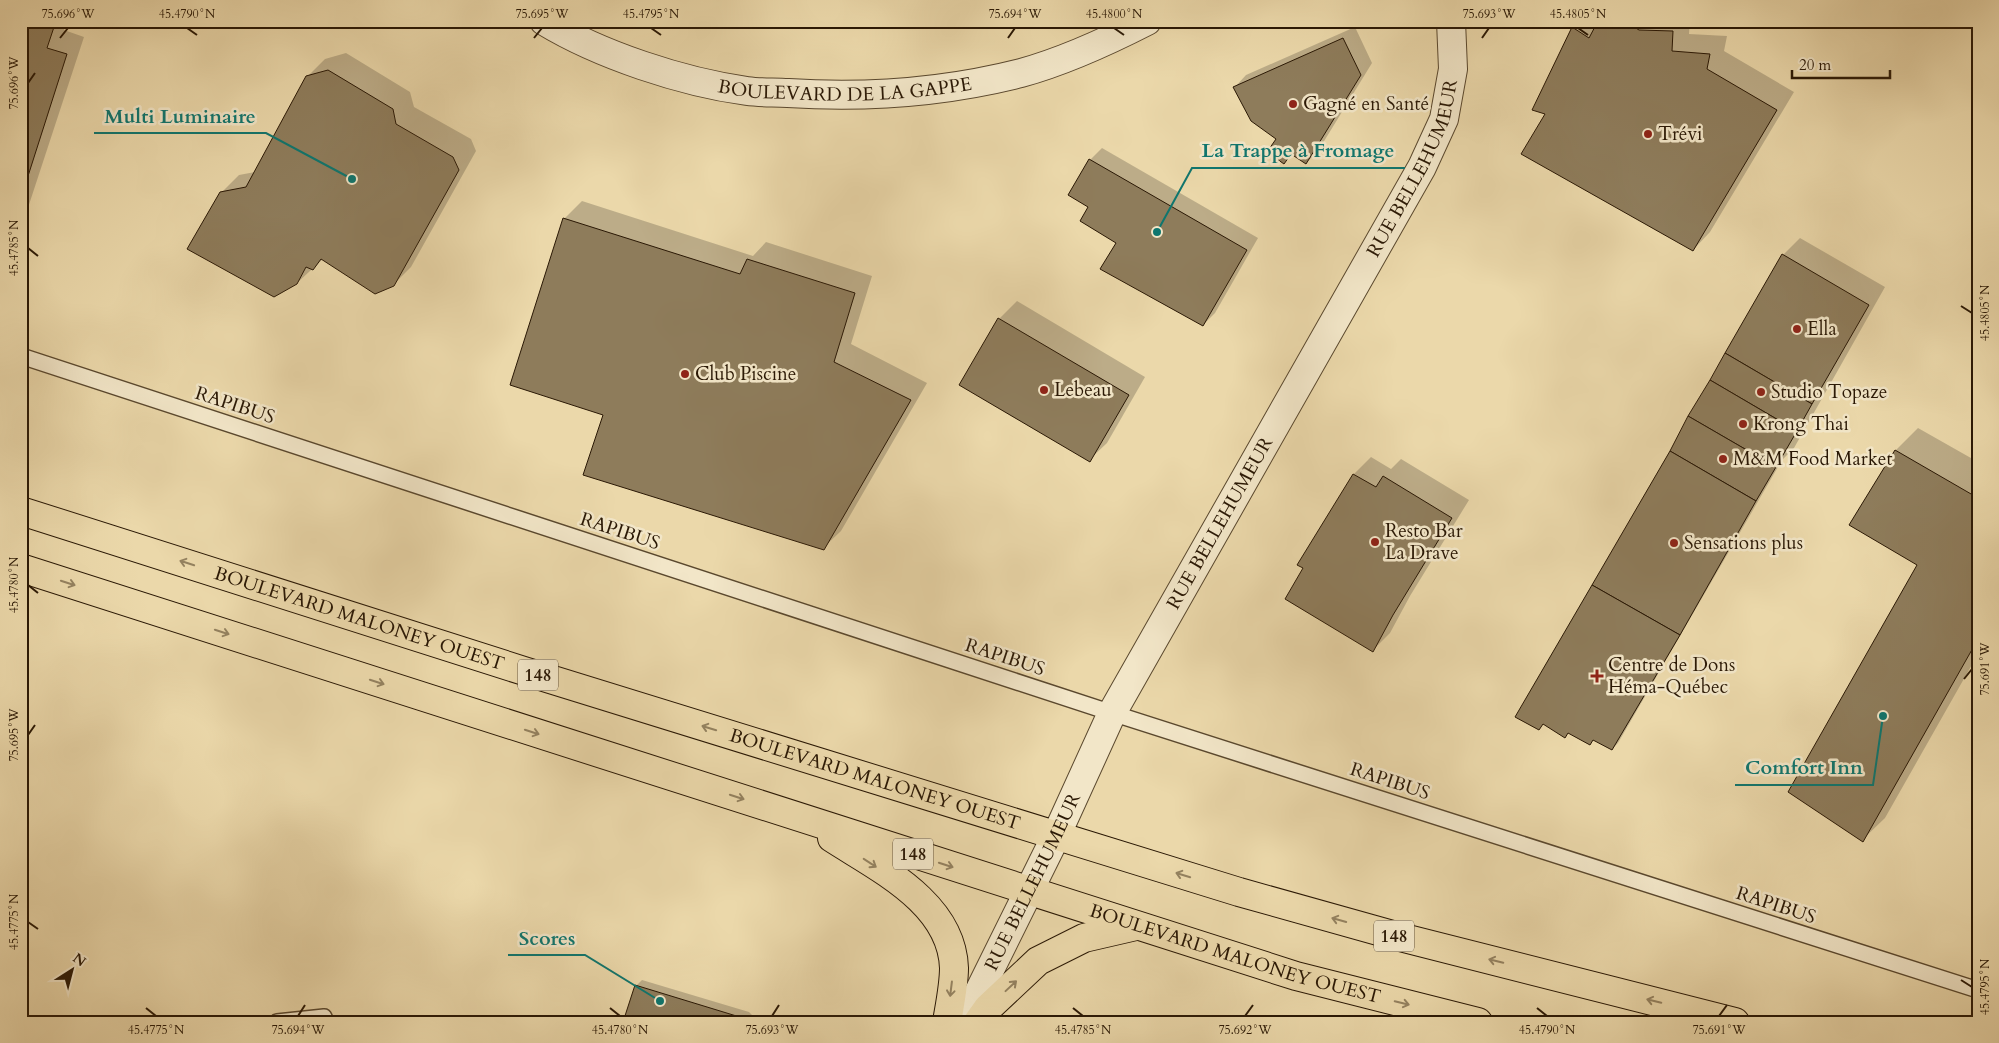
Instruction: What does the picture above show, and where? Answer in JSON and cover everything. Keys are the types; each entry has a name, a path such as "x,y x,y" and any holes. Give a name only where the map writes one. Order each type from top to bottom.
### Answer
{"main road":[{"name":"BOULEVARD MALONEY OUEST","path":"21,511 534,674 1239,892 1396,936 1735,1022"},
{"name":"BOULEVARD MALONEY OUEST","path":"21,568 1296,976 1478,1022"},
{"path":"800,817 890,875 917,897 940,920 949,942 954,968 948,1022"},
{"path":"978,1022 988,1008 1038,961 1084,938 1137,926"}],"street":[{"name":"BOULEVARD DE LA GAPPE","path":"544,21 627,60 682,77 747,91 821,95 920,91 968,84 1021,73 1096,46 1147,21"},
{"name":"RUE BELLEHUMEUR","path":"964,1022 1056,836 1112,713 1422,166 1444,119 1452,69 1451,21"}],"lane":[{"name":"RAPIBUS","path":"21,356 1112,713 1978,990"},
{"path":"277,1022 324,1017 326,1022"}],"building":[{"path":"21,21 56,21 47,48 67,54 21,198"},
{"name":"Trévi","path":"1598,21 1625,21 1639,30 1673,31 1672,51 1710,54 1707,69 1777,110 1693,251 1521,154 1545,114 1532,110 1572,27 1589,38"},
{"name":"Gagné en Santé","path":"1343,38 1361,75 1306,164 1291,154 1284,164 1267,152 1276,139 1251,121 1233,87"},
{"path":"328,70 393,109 396,124 453,157 459,170 394,286 375,294 321,259 313,270 306,267 297,284 274,297 187,249 220,192 246,187 306,76"},
{"path":"1089,159 1247,250 1203,326 1100,269 1116,243 1080,221 1088,207 1068,195"},
{"name":"Club Piscine","path":"563,218 740,274 747,259 855,293 834,362 911,400 824,550 583,475 603,415 510,385"},
{"name":"Ella","path":"1782,254 1869,305 1812,404 1725,353"},
{"name":"Lebeau","path":"998,318 1129,395 1090,462 959,385"},
{"name":"Studio Topaze","path":"1725,353 1812,404 1797,431 1710,380"},
{"name":"Krong Thai","path":"1710,380 1797,431 1776,467 1688,416"},
{"name":"M&M Food Market","path":"1688,416 1776,467 1756,501 1670,451"},
{"path":"1895,450 1978,498 1978,639 1863,842 1788,792 1917,565 1849,525"},
{"name":"Sensations plus","path":"1670,451 1756,501 1680,635 1592,585"},
{"name":"Resto Bar La Drave","path":"1353,474 1376,487 1383,476 1452,518 1393,615 1373,652 1285,599 1303,568 1297,565"},
{"name":"Centre de Dons Héma-Québec","path":"1592,585 1680,635 1612,750 1593,740 1590,745 1568,733 1565,738 1543,724 1539,730 1515,717"},
{"path":"635,985 743,1018 748,1022 623,1022"}],"place":[{"name":"Gagné en Santé","path":"1293,104"},
{"name":"Trévi","path":"1648,134"},
{"name":"Multi Luminaire","path":"352,179"},
{"name":"La Trappe à Fromage","path":"1157,232"},
{"name":"Ella","path":"1797,329"},
{"name":"Club Piscine","path":"685,374"},
{"name":"Lebeau","path":"1044,390"},
{"name":"Studio Topaze","path":"1761,392"},
{"name":"Krong Thai","path":"1743,424"},
{"name":"M&M Food Market","path":"1723,459"},
{"name":"Resto Bar La Drave","path":"1375,542"},
{"name":"Sensations plus","path":"1674,543"},
{"name":"Centre de Dons Héma-Québec","path":"1597,676"},
{"name":"Comfort Inn","path":"1883,716"},
{"name":"Scores","path":"660,1001"}]}
